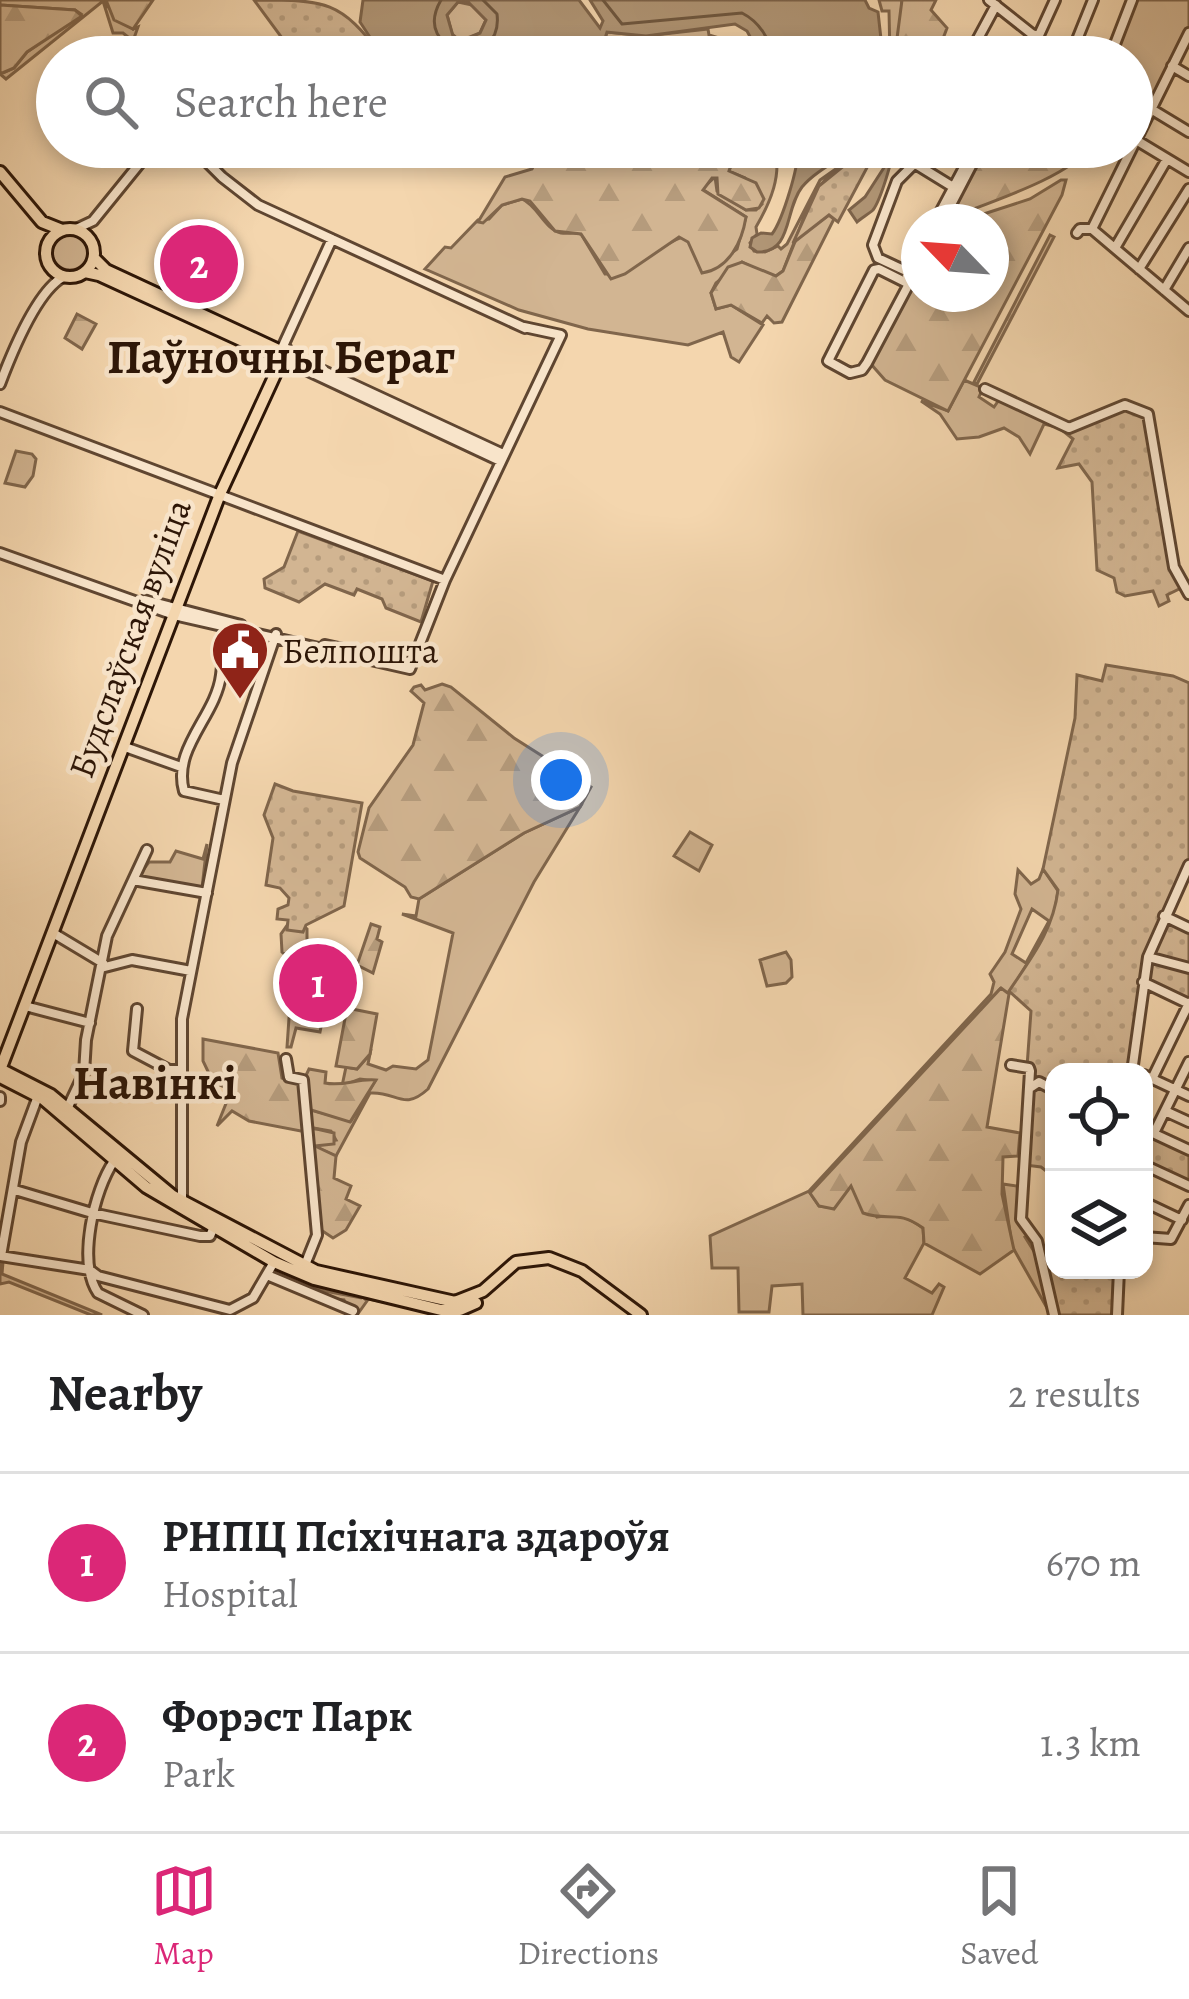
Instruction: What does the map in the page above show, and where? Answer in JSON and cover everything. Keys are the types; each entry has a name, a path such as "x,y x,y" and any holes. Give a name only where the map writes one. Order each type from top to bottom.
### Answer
{"main road":[{"path":"0,175 42,222 90,238 94,258 106,270 282,355"},
{"path":"0,175 47,245 46,259 57,273 99,274 282,355"},
{"path":"47,245 69,230"},
{"path":"85,272 94,258"},
{"name":"Будслаўская вуліца","path":"1,1070 11,1031 217,493 282,355"},
{"name":"Будслаўская вуліца","path":"1,1070 173,611"},
{"path":"1,1070 146,1187 274,1262 314,1279 455,1302 483,1291 516,1262 549,1258 582,1271 640,1315"},
{"path":"1,1070 41,1088 136,1170 215,1226 304,1267 441,1310 460,1310 486,1295 509,1271 535,1262 580,1275 630,1315"}],"street":[{"path":"1037,36 1055,0"},
{"path":"1075,36 1093,0"},
{"path":"1118,36 1132,0"},
{"path":"980,36 998,3 1036,36"},
{"path":"1153,104 1189,33"},
{"path":"1172,66 1189,76"},
{"path":"1153,112 1189,132"},
{"path":"1153,150 1189,172"},
{"path":"1114,248 1167,159"},
{"path":"90,238 93,221 135,168"},
{"path":"173,611 411,666 445,580 559,336 524,327 310,230 248,198 216,168"},
{"path":"901,275 875,256 872,248 897,181 909,168"},
{"path":"923,168 953,187"},
{"path":"946,204 965,168"},
{"path":"948,204 967,168"},
{"path":"1092,229 1122,168"},
{"path":"1139,269 1189,189"},
{"path":"69,230 93,221"},
{"path":"1077,233 1092,229 1189,311"},
{"name":"Будслаўская вуліца","path":"282,355 333,241"},
{"path":"1164,290 1189,248"},
{"path":"874,270 907,279 862,370 847,371 827,357 874,270"},
{"path":"0,373 57,273"},
{"path":"0,384 57,273"},
{"path":"282,355 502,457"},
{"path":"985,389 1067,428 1125,405 1148,414 1174,567 1189,594"},
{"path":"0,412 445,580"},
{"path":"0,550 173,611 276,636"},
{"path":"224,800 184,790 181,766 208,714 221,675 228,627"},
{"path":"181,1201 182,1019 241,730 276,636"},
{"path":"125,747 181,766"},
{"path":"67,1109 82,1078 101,961 147,850"},
{"path":"1140,1063 1148,957 1189,865"},
{"path":"133,880 207,893"},
{"path":"1164,916 1189,928"},
{"path":"53,933 101,961 132,960 192,971"},
{"path":"1148,957 1189,968"},
{"path":"1143,982 1189,1004 1147,1063"},
{"path":"25,1006 90,1023"},
{"path":"137,1009 133,1051 170,1070 182,1070"},
{"path":"286,1059 289,1077 303,1080 317,1234 304,1267"},
{"path":"1011,1065 1029,1067 1021,1219 1036,1241 1054,1315"},
{"path":"1153,1126 1188,1066"},
{"path":"1153,1079 1189,1096"},
{"path":"1028,1090 1039,1082 1045,1085"},
{"path":"38,1096 21,1142 0,1256 89,1270 246,1312 274,1262"},
{"path":"1165,1111 1189,1122"},
{"path":"1153,1133 1189,1150"},
{"path":"114,1161 92,1213 89,1270 98,1293 143,1315"},
{"path":"1153,1169 1189,1186"},
{"path":"15,1190 200,1237 210,1236 215,1226"},
{"path":"1153,1238 1174,1236 1189,1205"},
{"path":"1153,1206 1182,1220"},
{"path":"267,1275 353,1311"},
{"path":"1117,1315 1119,1279"}],"green space":[{"path":"0,0 106,0 133,29 138,27 135,36 113,33 103,1 59,36 50,36 81,14 0,5"},
{"path":"106,0 153,0 133,29 114,20"},
{"path":"254,0 330,7 365,36 281,36"},
{"path":"879,0 902,0 899,36 890,36 889,11 882,11"},
{"path":"902,0 936,0 931,10 947,28 944,36 897,36"},
{"path":"1135,0 1189,0 1189,28 1153,98 1153,36 1120,36"},
{"path":"458,2 472,5 486,20 480,33 454,36 447,15"},
{"path":"0,5 75,10 82,16 51,36 36,36 36,46 14,68 0,74"},
{"path":"708,29 712,36 646,36"},
{"path":"36,46 36,55 6,79 0,74 14,68"},
{"path":"730,168 756,183 764,199 759,208 746,210 718,194 717,178 712,178 703,190 746,217 727,260 702,273 688,242 679,237 611,279 581,234 555,231 530,201 502,205 483,223 478,222 505,177 532,169"},
{"path":"777,168 774,188 750,243 754,251 765,252 787,244 820,180 840,168 813,194 783,271 773,278 742,262 716,283 711,293 716,309 731,305 763,325 739,362 731,357 723,332 688,345 588,329 519,310 425,269 478,220 489,219 502,205 522,199 555,231 581,234 605,274 626,270 682,237 722,260 737,249 746,217 702,189 715,177 717,191 746,210 762,204 745,178 729,171"},
{"path":"841,168 867,168 838,222 829,215 793,243 819,186"},
{"path":"974,168 1065,168 1046,179 986,204 957,204"},
{"path":"1066,180 1009,295 1009,206"},
{"path":"829,215 834,219 782,322 774,323 767,316 762,323 731,305 716,309 711,293 728,267 742,262 776,276 783,271 797,237"},
{"path":"70,234 83,239 88,252 83,265 70,270 57,265 52,252 57,239"},
{"path":"1050,235 1054,237 977,384 974,382"},
{"path":"194,237 222,254 205,288 176,275"},
{"path":"901,306 901,312 1000,312 948,411 885,380 870,363"},
{"path":"77,314 96,324 82,349 65,338"},
{"path":"964,380 983,388 979,397 994,407 1001,397 1056,427 1044,424 1030,454 1019,437 1004,428 957,439 940,414 921,401 948,411"},
{"path":"1126,408 1147,418 1171,565 1181,588 1159,606 1153,591 1125,596 1117,592 1114,578 1097,570 1092,482 1079,464 1058,468 1073,439 1063,431"},
{"path":"16,451 36,459 25,487 5,483"},
{"path":"298,531 433,581 421,622 357,589 354,595 325,584 299,602 265,588 264,579 284,567"},
{"path":"1106,665 1189,683 1189,865 1164,916 1189,928 1189,1004 1143,983 1133,1063 1045,1063 1045,1170 1025,1165 1034,1069 1027,1067 1031,1011 1009,991 1040,943 1055,905 1058,890 1043,869 1075,718 1077,675 1102,681"},
{"path":"442,684 591,787 580,807 524,833 419,899 358,852 369,808 413,745 424,703 411,691 421,685 425,690"},
{"path":"275,784 362,803 344,906 306,925 303,932 287,930 288,920 277,919 278,909 288,905 289,898 280,888 266,885 273,838 264,815"},
{"path":"580,807 534,882 428,1089 406,1100 370,1093 336,1156 316,1147 316,1143 336,1140 331,1131 308,1127 308,1109 351,1121 375,1081 360,1079 342,1086 346,1067 357,1069 370,1054 368,1064 386,1070 393,1066 416,1069 428,1060 453,933 402,914 416,916 419,899 524,833"},
{"path":"690,832 712,845 699,871 674,856"},
{"path":"207,844 202,888 137,878 149,862 170,862 176,851 203,859"},
{"path":"1043,869 1058,891 1053,921 1009,994 1000,989 810,1193 819,1206 834,1208 851,1185 877,1217 901,1217 923,1228 924,1243 905,1278 932,1293 939,1284 944,1287 932,1315 803,1315 802,1284 772,1286 769,1312 739,1312 738,1268 712,1268 710,1236 809,1191 991,994 990,974 1005,952 1021,909 1015,894 1018,870 1031,884","holes":["1032,909 1049,921 1026,963 1012,954"]},
{"path":"288,924 307,929 307,951 319,955 330,967 329,973 297,965 282,952 281,934"},
{"path":"371,924 380,927 377,939 382,942 373,973 357,965"},
{"path":"786,952 792,977 786,983 767,986 760,960"},
{"path":"291,971 314,974 319,982 315,995 323,1007 287,998"},
{"path":"1001,988 1009,994 987,1127 1020,1133 1018,1156 1003,1157 1002,1194 1014,1250 980,1274 924,1243 923,1228 914,1222 863,1213 851,1186 834,1209 819,1206 810,1193"},
{"path":"290,1004 324,1012 320,1032 296,1028 291,1047 287,1047"},
{"path":"347,1008 377,1014 370,1054 357,1069 336,1066"},
{"path":"203,1039 278,1053 282,1078 302,1084 309,1069 326,1072 325,1083 376,1080 350,1122 308,1109 306,1132 249,1121 232,1111 217,1126 227,1088 213,1082 203,1061"},
{"path":"308,1127 334,1133 334,1144 315,1146 336,1156 334,1178 351,1186 346,1199 360,1206 346,1230 333,1238 318,1228"},
{"path":"1153,1133 1189,1150 1189,1186 1153,1169"},
{"path":"1003,1184 1017,1186 1021,1219 1030,1234 1025,1237 1035,1253 1051,1315 1012,1246"},
{"path":"0,1260 2,1274 102,1315 91,1315 9,1282 0,1284"},
{"path":"274,1268 325,1291 362,1298 326,1287 446,1315 364,1298 367,1301 357,1315 356,1308 344,1300 327,1298 273,1275"},
{"path":"1046,1279 1116,1279 1114,1315 1056,1315"}],"water":[{"path":"363,0 579,0 600,28 603,21 590,0 865,0 878,12 881,36 750,36 735,24 646,36 607,32 606,36 473,36 486,20 469,3 458,2 447,15 453,36 369,36 360,22"},
{"path":"795,168 824,168 796,196 777,246 757,252 750,247 752,238 772,234"},
{"path":"884,168 889,168 876,205 857,222 849,210 865,197"}],"place":[{"name":"Форэст Парк","path":"199,264"},
{"name":"Белпошта","path":"240,701"},
{"name":"РНПЦ Псіхічнага здароўя","path":"318,983"}],"district":[{"name":"Паўночны Бераг","path":"281,356"},
{"name":"Навінкі","path":"155,1082"}]}
